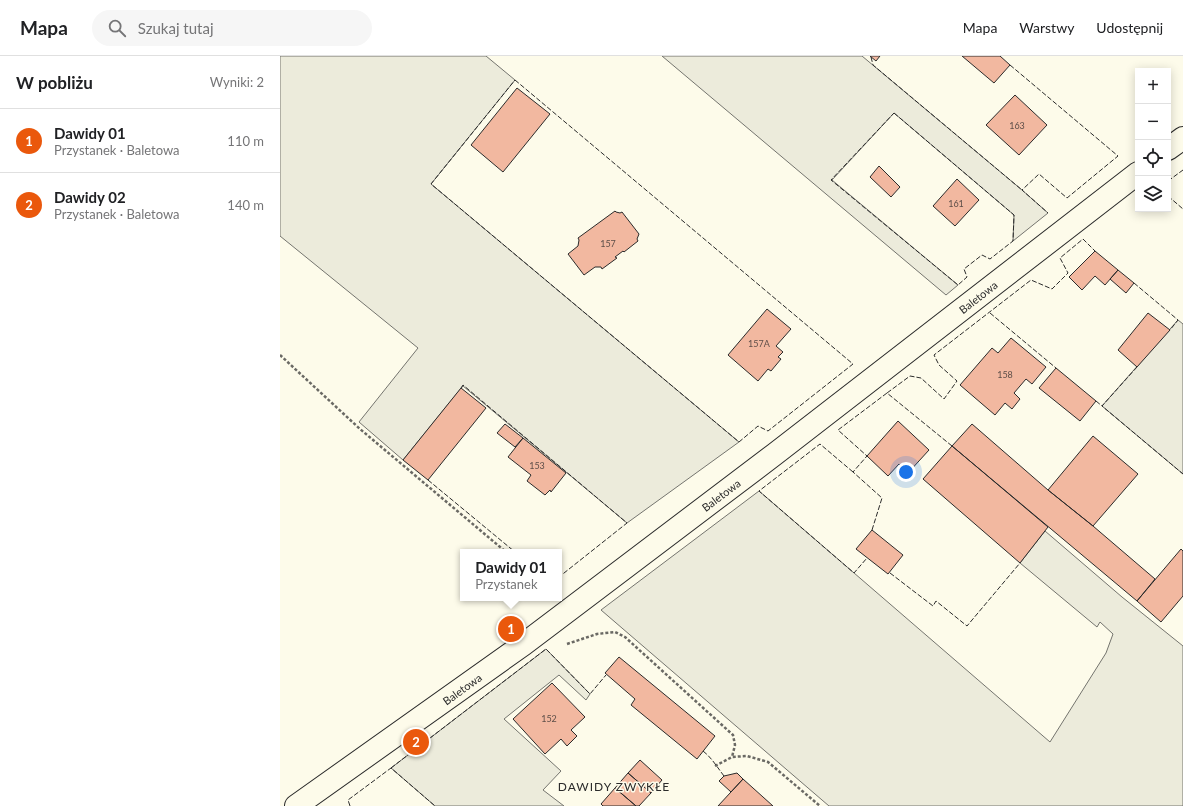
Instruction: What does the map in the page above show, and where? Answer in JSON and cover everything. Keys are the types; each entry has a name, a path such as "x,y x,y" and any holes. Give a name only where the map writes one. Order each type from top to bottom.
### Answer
{"street":[{"path":"1171,147 1183,138"},
{"name":"Baletowa","path":"296,806 518,649 570,610 775,454 1135,174"}],"path":[{"path":"280,355 360,429 502,549"},
{"path":"565,645 597,634 615,632 625,637 733,735 735,745 732,757"},
{"path":"715,766 732,757 747,756 768,762 820,806"}],"shaded area":[{"path":"280,56 486,56 515,80 431,184 739,442 627,523 463,386 403,460 359,422 418,348 280,236"},
{"path":"662,56 862,56 1048,213 1013,241 1014,215 894,113 832,180 958,285 946,295"},
{"path":"1178,320 1183,324 1183,474 1102,406"},
{"path":"759,491 1050,742 1106,653 1113,634 1100,622 1097,627 1020,563 1045,531 1122,597 1183,646 1183,806 829,806 601,610"},
{"path":"546,649 590,694 586,700 559,675 504,719 561,771 543,790 564,806 435,806 391,768"}],"building":[{"path":"870,56 880,56 876,61"},
{"path":"962,56 1000,56 1010,65 994,83"},
{"path":"517,88 550,114 503,172 471,145"},
{"path":"1015,95 1047,125 1019,155 986,125"},
{"path":"879,166 900,187 891,197 870,177"},
{"path":"957,179 979,200 955,226 933,206"},
{"path":"615,211 620,213 622,212 639,234 637,239 638,241 615,257 617,258 602,269 601,267 595,267 584,275 568,254 578,246 578,238"},
{"path":"1095,251 1118,270 1105,285 1095,276 1082,290 1069,277"},
{"path":"1118,270 1134,283 1126,293 1110,279"},
{"path":"767,309 791,329 776,346 783,352 778,357 781,359 771,371 768,369 758,381 728,355"},
{"path":"1148,313 1170,330 1137,367 1118,350"},
{"path":"1011,338 1046,367 1032,384 1026,379 1014,393 1020,399 1012,409 1005,403 995,415 960,385 992,348 998,353"},
{"path":"1056,368 1096,401 1080,421 1039,388"},
{"path":"461,388 486,408 428,480 403,460"},
{"path":"898,421 929,450 908,473 899,464 888,476 867,456"},
{"path":"505,424 523,438 515,447 497,433"},
{"path":"972,424 1048,490 1155,579 1137,601 952,446"},
{"path":"1093,436 1138,474 1093,526 1048,490"},
{"path":"523,438 566,473 551,492 550,490 545,495 527,481 531,475 508,457"},
{"path":"952,446 1048,527 1020,563 923,479"},
{"path":"872,530 903,555 888,574 856,549"},
{"path":"1181,549 1183,551 1183,596 1161,622 1137,601"},
{"path":"619,657 715,736 697,759 631,705 635,699 605,673"},
{"path":"552,683 585,717 571,730 577,736 567,746 561,739 545,754 513,719"},
{"path":"640,760 662,780 651,793 628,773"},
{"path":"628,773 651,793 639,806 636,806 615,788"},
{"path":"737,773 743,779 731,792 719,781 724,776"},
{"path":"743,779 773,806 718,806"},
{"path":"615,788 636,806 603,806 601,804"}],"fence":[{"path":"871,57 873,65 1022,190"},
{"path":"1010,65 1118,156 1067,198 1039,174 1022,190 1048,213"},
{"path":"515,80 853,364 768,431 758,426 739,442 431,184 515,80"},
{"path":"894,113 1014,215 1013,241 990,259 982,255 964,269 967,277 958,285 831,180 894,113"},
{"path":"1171,179 1183,170"},
{"path":"1171,199 1183,209"},
{"path":"952,446 887,393 910,376 921,378 944,399 957,381 939,365 934,355 1031,280 1052,289 1068,273 1060,258 1083,239 1095,251"},
{"path":"1134,283 1178,320 1170,330"},
{"path":"990,313 1056,368"},
{"path":"1137,367 1102,406 1183,474"},
{"path":"461,388 463,385 627,523 562,575"},
{"path":"872,530 882,498 853,472 867,456 838,430 887,393"},
{"path":"1096,401 1102,406"},
{"path":"853,472 820,444 759,491 854,573 867,558"},
{"path":"428,480 511,549"},
{"path":"890,573 933,606 936,601 967,626 1020,563"},
{"path":"391,768 546,649 590,694 606,675"},
{"path":"703,751 724,776"},
{"path":"350,806 348,800 391,768 435,806"}],"place":[{"name":"Dawidy 01","path":"511,629"},
{"name":"Dawidy 02","path":"416,742"}],"district":[{"name":"DAWIDY ZWYKŁE","path":"614,786"}]}
